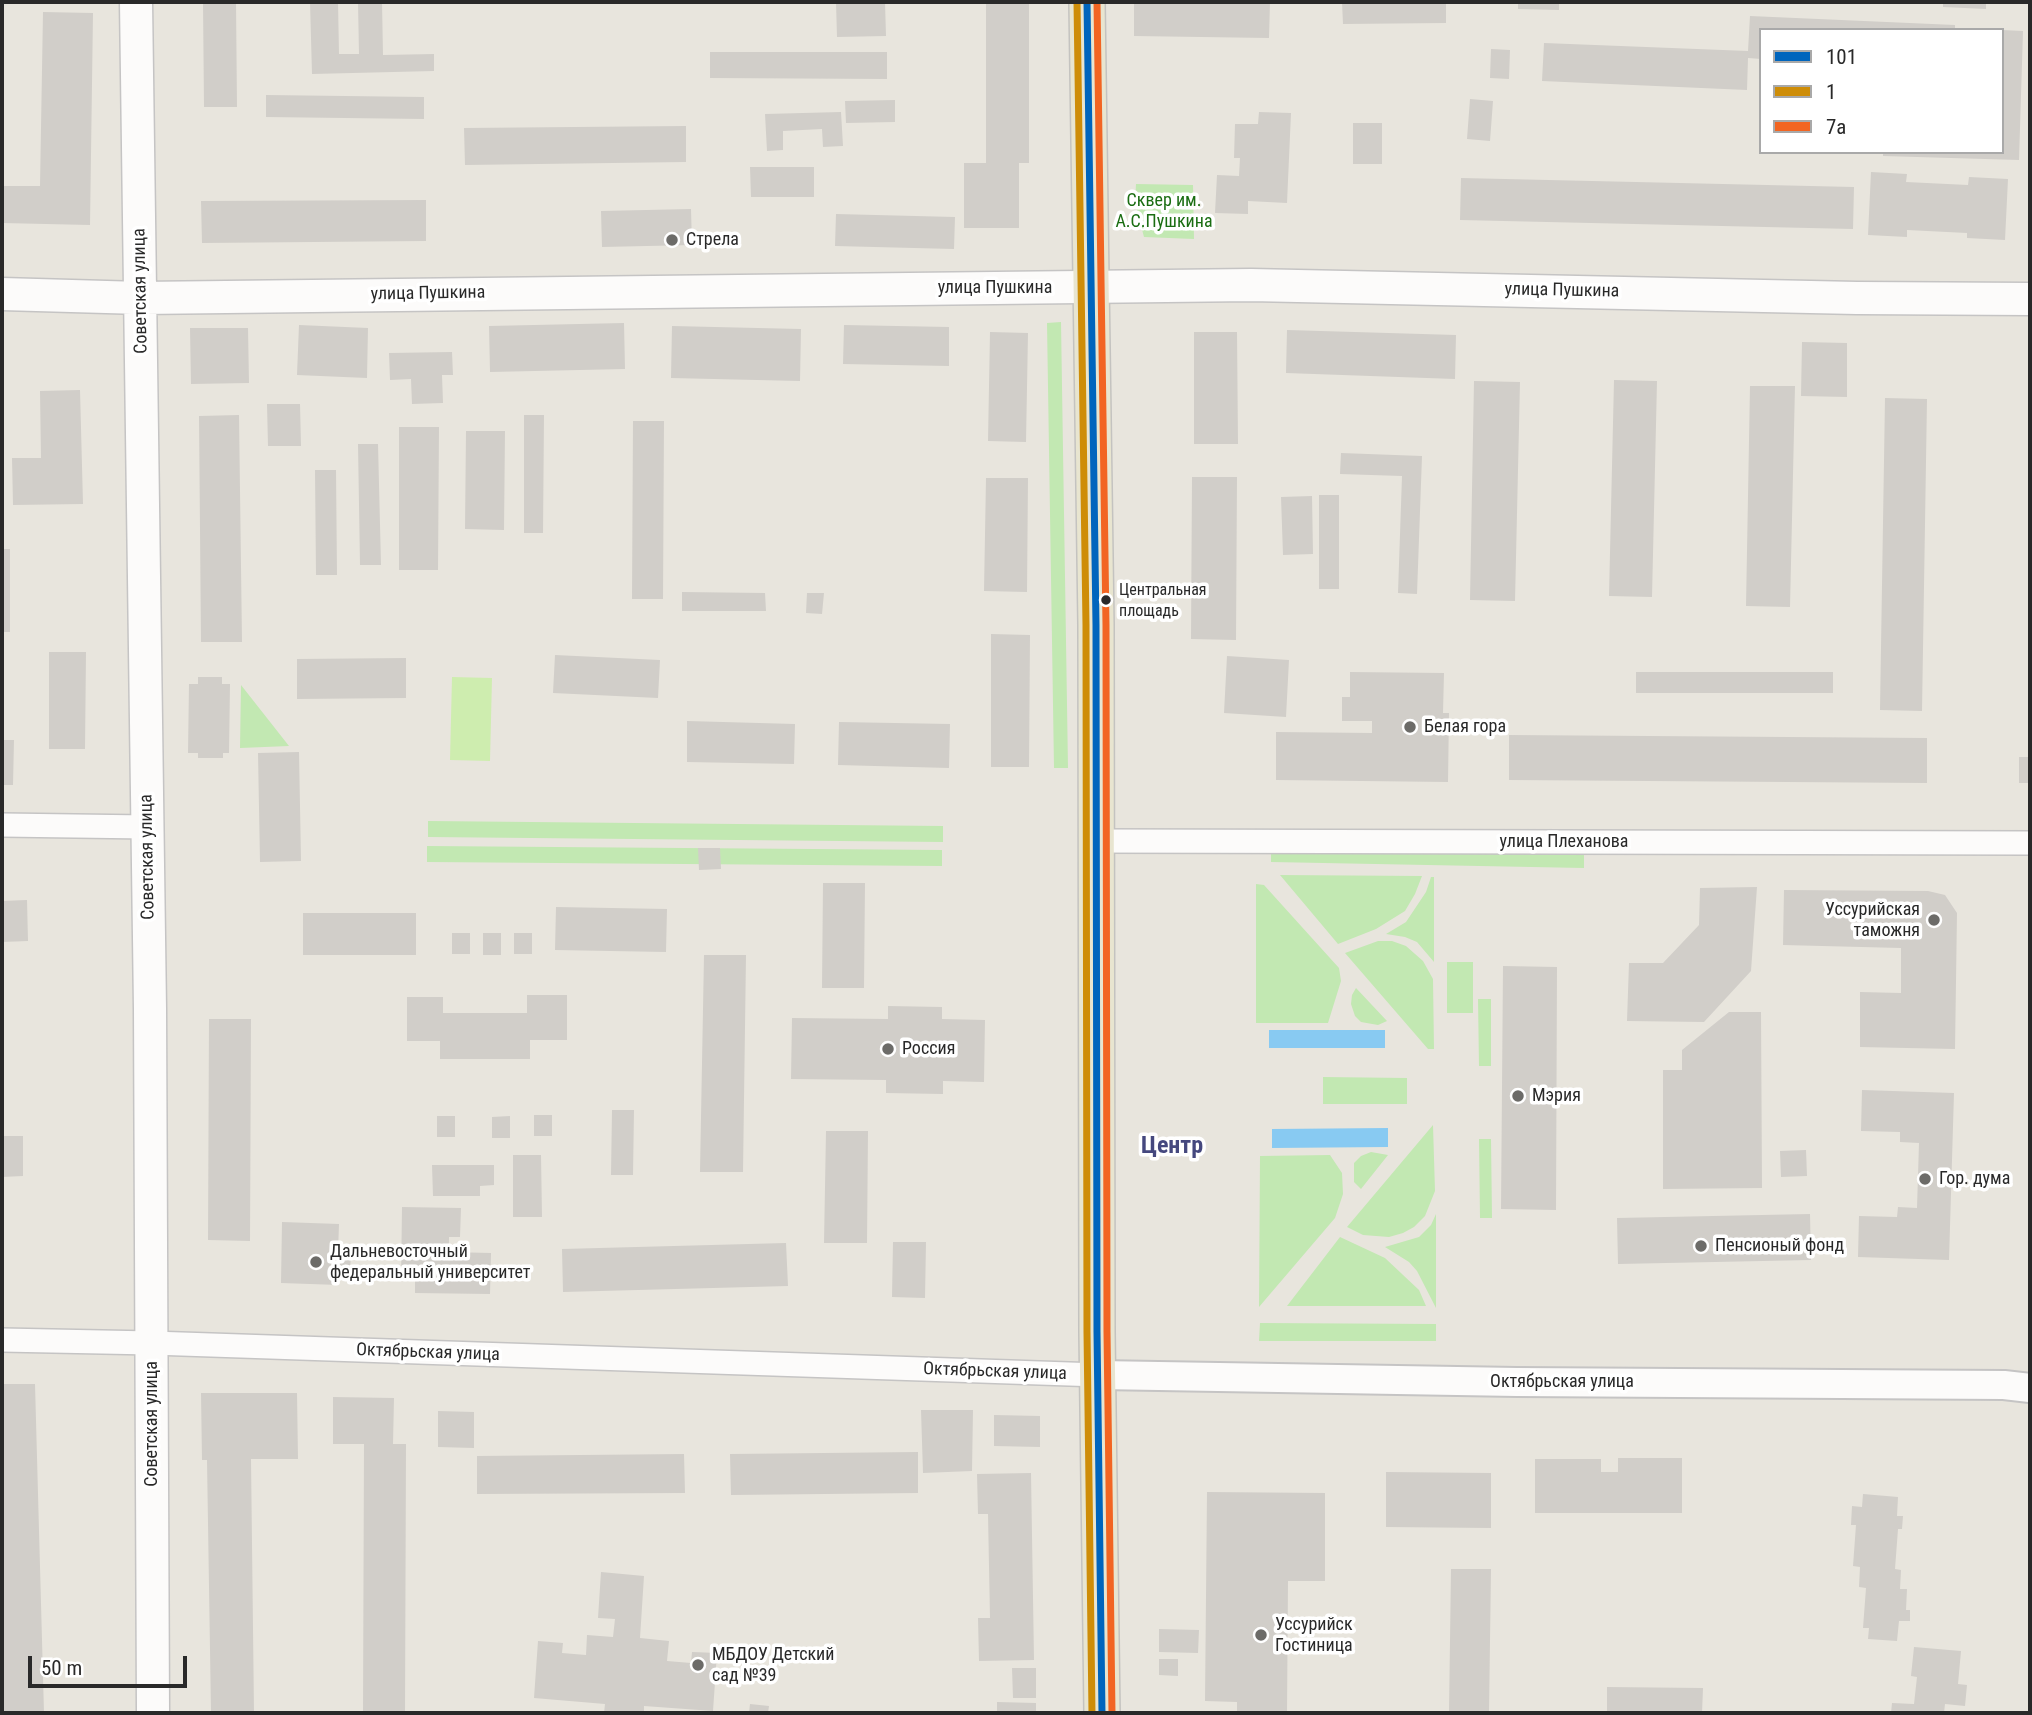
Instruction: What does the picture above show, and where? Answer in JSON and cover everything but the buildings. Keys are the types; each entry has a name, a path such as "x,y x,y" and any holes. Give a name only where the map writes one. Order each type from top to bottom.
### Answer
{"main road":[{"name":"Советская улица","path":"136,2 148,827 153,1713"},
{"path":"1087,2 1098,841 1102,1713"},
{"name":"улица Пушкина","path":"2,294 141,298 1251,285 1844,298 2030,299"}],"street":[{"path":"2,825 148,827"},
{"name":"улица Плеханова","path":"1098,841 2030,843"},
{"name":"Октябрьская улица","path":"2,1340 1099,1375 1517,1382 2004,1385 2030,1388"}],"green space":[{"name":"Сквер им. А.С.Пушкина","path":"1136,184 1193,185 1194,239 1144,237 1135,203"},
{"path":"1061,322 1068,768 1054,768 1047,323"},
{"path":"452,677 492,678 490,761 450,760"},
{"path":"241,685 289,746 240,748"},
{"path":"428,821 943,826 943,842 428,837"},
{"path":"1271,845 1584,851 1584,868 1271,862"},
{"path":"427,846 942,850 942,866 427,862"},
{"path":"1280,875 1422,876 1405,911 1376,929 1338,944"},
{"path":"1431,877 1434,877 1434,962 1417,942 1386,934 1406,922 1426,892"},
{"path":"1256,884 1264,885 1339,968 1341,981 1328,1023 1256,1023"},
{"path":"1378,941 1392,941 1406,946 1423,961 1433,979 1434,1049 1428,1049 1345,953"},
{"path":"1447,962 1473,962 1473,1013 1447,1013"},
{"path":"1356,988 1387,1021 1378,1025 1361,1022 1355,1016 1351,1004"},
{"path":"1478,999 1491,999 1491,1066 1479,1066"},
{"path":"1323,1077 1407,1078 1407,1104 1323,1104"},
{"path":"1433,1125 1435,1191 1425,1216 1414,1227 1389,1237 1363,1235 1347,1227"},
{"path":"1479,1139 1491,1139 1492,1218 1480,1218"},
{"path":"1371,1152 1388,1155 1361,1189 1354,1182 1354,1163"},
{"path":"1330,1155 1342,1173 1343,1194 1335,1218 1259,1307 1260,1156"},
{"path":"1436,1214 1436,1308 1417,1271 1409,1262 1385,1247 1419,1237 1431,1225"},
{"path":"1340,1237 1385,1258 1419,1290 1426,1306 1287,1306"},
{"path":"1260,1323 1436,1324 1436,1341 1259,1341"}],"water":[{"path":"1269,1030 1385,1030 1385,1048 1269,1048"},
{"path":"1388,1128 1388,1147 1272,1148 1272,1129"}],"transit line":[{"name":"1","path":"1077,2 1086,625 1087,1332 1092,1713"},
{"name":"101","path":"1087,2 1096,625 1097,1332 1102,1713"},
{"name":"7а","path":"1097,2 1106,625 1107,1332 1112,1713"}],"place":[{"name":"Стрела","path":"672,240"},
{"name":"Центральная площадь","path":"1106,600"},
{"name":"Белая гора","path":"1410,727"},
{"name":"Уссурийская таможня","path":"1934,920"},
{"name":"Россия","path":"888,1049"},
{"name":"Мэрия","path":"1518,1096"},
{"name":"Гор. дума","path":"1925,1179"},
{"name":"Пенсионый фонд","path":"1701,1246"},
{"name":"Дальневосточный федеральный университет","path":"316,1262"},
{"name":"Уссурийск Гостиница","path":"1261,1635"},
{"name":"МБДОУ Детский сад №39","path":"698,1665"}],"district":[{"name":"Центр","path":"1172,1147"}]}
